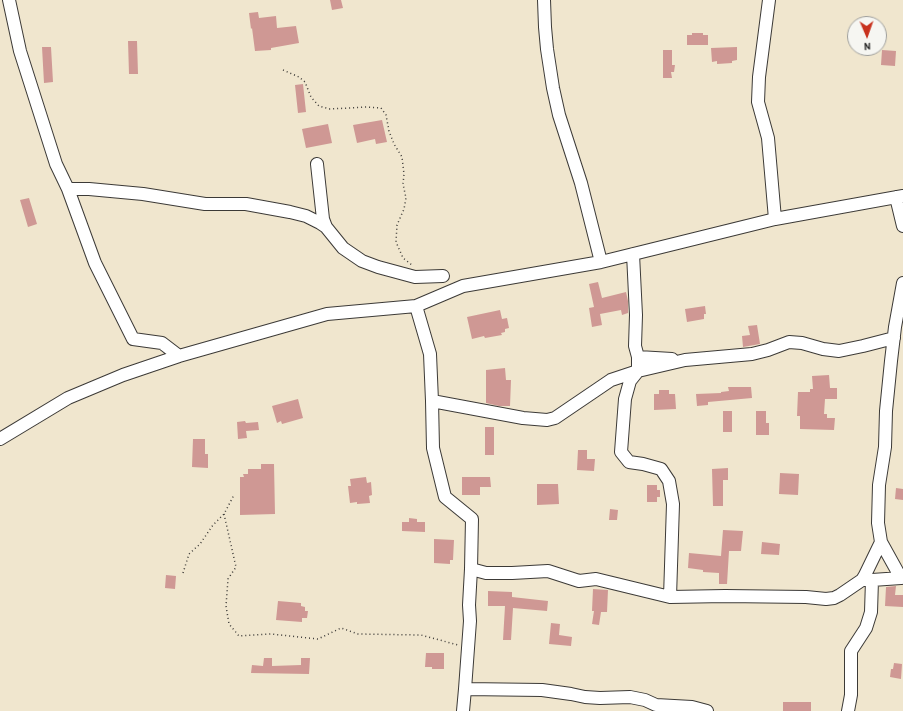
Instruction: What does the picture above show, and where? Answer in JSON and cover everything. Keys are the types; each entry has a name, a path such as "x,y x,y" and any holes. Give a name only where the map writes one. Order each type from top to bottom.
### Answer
{"street":[{"path":"9,0 20,51 56,164 68,189 95,263 132,339 162,343 179,356"},
{"path":"544,0 547,49 553,88 559,115 581,183 601,262"},
{"path":"769,0 759,77 758,102 768,138 774,219"},
{"path":"317,164 321,206 326,227"},
{"path":"68,189 89,189 143,194 205,204 246,204 290,212 306,216 326,227 343,248 362,261 378,267 415,276 443,276"},
{"path":"0,439 68,398 123,375 179,356 327,314 416,306 463,286 601,262 774,219 900,196 903,226"},
{"path":"633,254 636,315 635,346 638,357 638,371 630,381 625,399 622,452 629,462 644,464 661,469 669,481 673,504 670,597"},
{"path":"471,569 492,573 548,571 579,581 596,579 670,597 806,596 826,600 840,596 867,580 902,579 881,542 878,523 879,485 885,447 886,412 894,338 903,283"},
{"path":"416,306 430,354 433,448 445,497 472,519 469,605 470,621 463,711"},
{"path":"432,401 523,418 547,420 555,418 611,380 638,371 685,360 752,354 789,342 802,343 823,349 839,351 894,338"},
{"path":"638,357 685,360"},
{"path":"848,711 851,695 851,651 866,628 871,612 865,575 881,542"},
{"path":"465,689 542,690 571,694 586,698 630,697 669,708 692,707 707,711"}],"path":[{"path":"283,70 299,77 305,82 311,97 319,106 330,109 367,107 381,108 386,115 389,131 394,144 402,157 404,174 403,184 406,198 404,209 397,225 396,242 403,258 413,266"},
{"path":"183,573 189,554 200,544 213,525 224,514 234,495"},
{"path":"224,514 236,567 228,580 226,606 229,624 239,636 271,634 318,639 341,628 358,634 421,635 468,648"}],"building":[{"path":"330,0 341,0 343,8 332,10"},
{"path":"258,12 259,18 276,16 277,28 296,26 299,43 271,48 271,50 255,51 249,13"},
{"path":"692,33 703,33 703,35 708,35 708,45 687,45 687,35 692,35"},
{"path":"128,41 137,41 138,74 129,74"},
{"path":"42,47 51,47 53,82 44,83"},
{"path":"737,47 737,60 732,61 732,63 717,64 717,61 712,62 711,48"},
{"path":"663,50 672,50 672,65 675,65 674,72 671,72 672,78 663,78"},
{"path":"887,50 896,51 895,66 881,65 882,56 887,56"},
{"path":"303,84 306,112 298,113 295,85"},
{"path":"382,120 387,142 376,144 375,139 357,143 353,125"},
{"path":"328,124 332,143 306,148 302,129"},
{"path":"29,198 37,224 28,227 20,200"},
{"path":"598,282 602,298 626,292 628,313 622,315 621,310 600,314 602,325 592,327 589,308 594,307 589,284"},
{"path":"705,306 706,314 704,314 704,319 687,322 685,309"},
{"path":"500,310 502,319 507,318 509,328 505,329 505,332 501,333 502,335 485,338 484,336 472,339 467,317"},
{"path":"757,325 760,344 743,347 742,336 750,335 748,326"},
{"path":"505,368 506,380 511,380 510,406 499,406 486,403 486,370"},
{"path":"829,375 830,388 837,388 837,399 825,399 824,414 827,414 827,418 835,418 834,430 800,429 800,416 797,416 798,392 810,392 810,389 813,389 812,376"},
{"path":"728,387 751,387 752,398 708,402 708,405 697,406 696,394 721,393 729,391"},
{"path":"659,390 669,390 669,394 675,394 676,409 654,410 654,394 659,394"},
{"path":"298,399 303,418 282,424 281,421 277,423 272,406"},
{"path":"723,411 732,411 732,432 723,432"},
{"path":"756,411 766,411 766,423 769,423 769,435 756,435"},
{"path":"245,421 246,423 258,422 259,430 246,431 247,438 238,439 237,422"},
{"path":"485,427 494,427 494,455 485,455"},
{"path":"193,439 205,439 205,454 208,454 208,468 192,467"},
{"path":"578,450 587,450 587,459 595,459 594,471 577,470"},
{"path":"261,464 274,464 275,514 240,515 240,477 244,477 243,474 248,474 248,469 261,469"},
{"path":"728,468 728,480 723,480 723,506 713,506 712,469"},
{"path":"780,473 799,474 798,495 779,494"},
{"path":"366,477 367,483 371,482 372,495 369,496 370,503 350,503 348,486 351,486 350,479"},
{"path":"462,477 490,477 491,487 480,487 480,495 462,495"},
{"path":"537,484 558,484 559,504 537,505"},
{"path":"647,485 657,485 657,490 660,490 660,497 657,497 657,502 647,502"},
{"path":"896,488 903,489 903,500 895,499"},
{"path":"610,509 618,510 617,520 609,520"},
{"path":"409,518 417,519 417,522 425,522 425,532 402,531 402,522 409,522"},
{"path":"723,530 743,531 741,551 729,551 727,584 719,584 719,573 703,572 703,570 688,568 689,553 721,556"},
{"path":"434,539 454,540 453,560 450,560 450,564 434,563"},
{"path":"762,542 780,544 779,555 761,554"},
{"path":"166,575 176,576 175,589 165,588"},
{"path":"896,586 895,595 903,595 903,607 885,606 886,587"},
{"path":"593,589 608,590 607,612 601,612 599,625 592,624 594,611 592,611"},
{"path":"488,591 512,592 512,597 548,601 547,611 513,608 511,640 503,640 505,606 488,606"},
{"path":"278,601 301,603 301,606 305,607 305,611 308,611 307,618 302,618 302,622 276,620"},
{"path":"551,623 560,624 559,635 572,637 571,646 549,644"},
{"path":"426,653 444,653 444,669 432,669 432,667 425,667"},
{"path":"264,658 272,658 272,666 301,665 301,658 310,658 309,674 251,673 252,665 263,666"},
{"path":"894,663 902,664 901,679 890,677 891,669 893,669"},
{"path":"783,702 811,702 811,711 783,711"}]}
